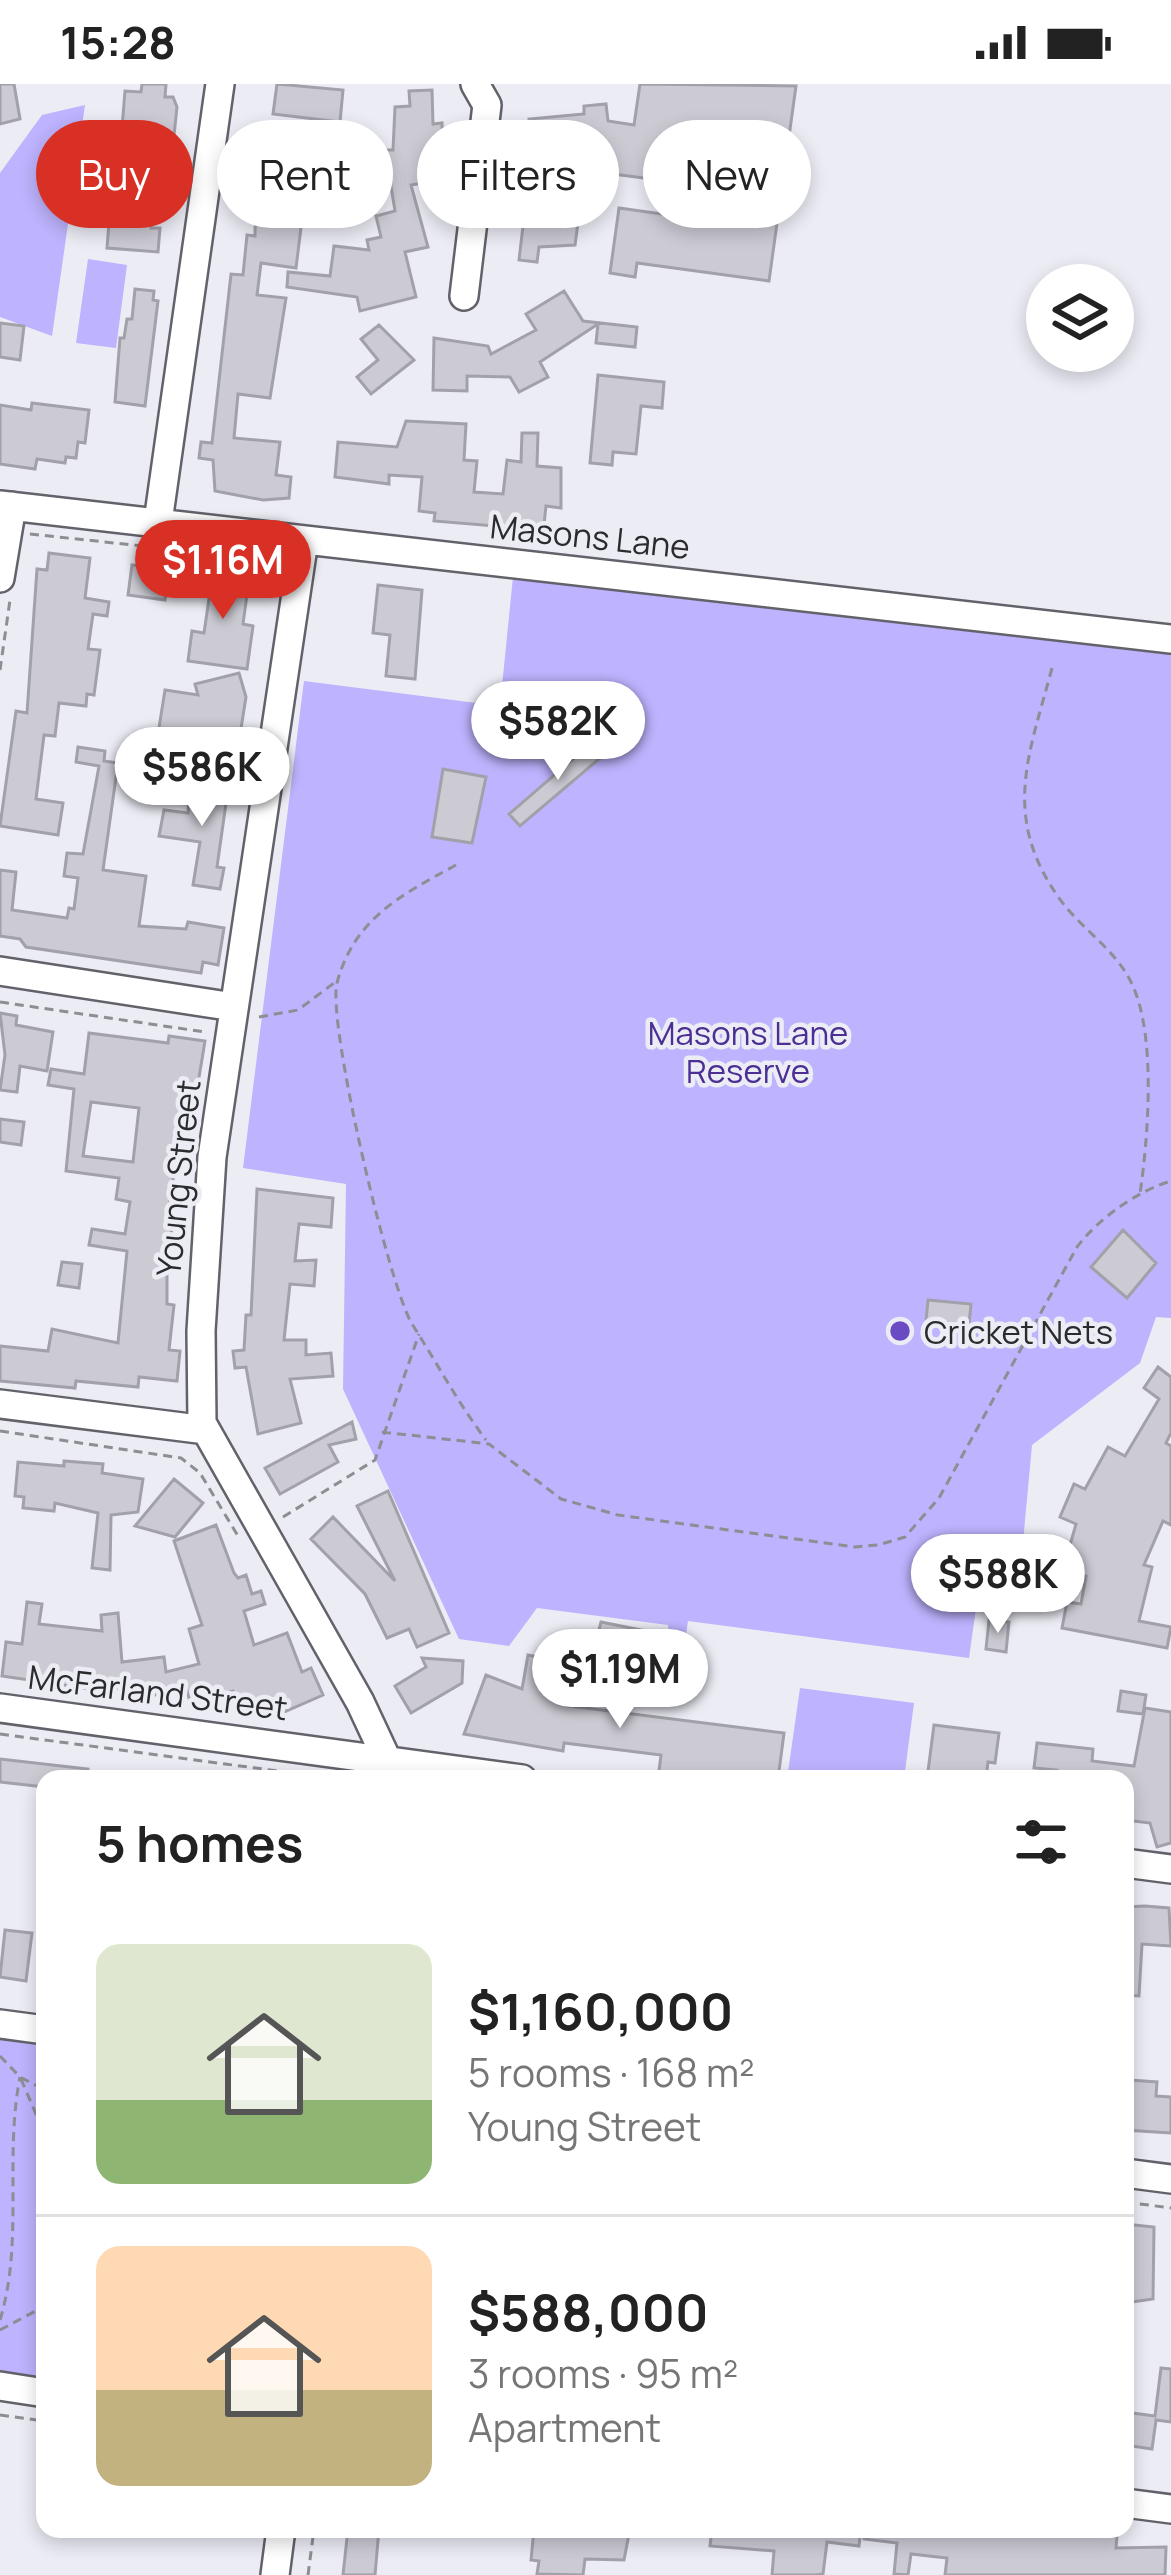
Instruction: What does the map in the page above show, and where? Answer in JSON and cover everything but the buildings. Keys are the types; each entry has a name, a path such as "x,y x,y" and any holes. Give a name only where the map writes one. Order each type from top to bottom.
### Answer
{"street":[{"path":"158,522 220,84"},
{"path":"464,296 487,105 475,84"},
{"path":"5,590 6,506"},
{"name":"Masons Lane","path":"6,506 1171,639"},
{"name":"Young Street","path":"304,541 226,1019 205,1245 201,1331 206,1430 249,1532 360,1702 394,1770"},
{"path":"0,971 226,1019"},
{"path":"0,1404 206,1430"},
{"name":"McFarland Street","path":"306,1748 341,1733 360,1702"},
{"name":"McFarland Street","path":"0,1708 306,1748 390,1770"},
{"path":"1134,1864 1171,1869"},
{"path":"0,2024 36,2029"},
{"path":"1134,2174 1171,2179"},
{"path":"0,2386 36,2392"},
{"path":"1134,2504 1171,2510"},
{"path":"275,2575 280,2538"}],"path":[{"path":"0,670 5,590"},
{"path":"1052,668 1021,788 1033,847 1059,898 1133,984 1150,1123 1139,1196"},
{"path":"0,1002 226,1019 273,1018 298,1010 338,980 371,917 414,884 456,865"},
{"path":"338,980 342,1062 354,1119 399,1285 419,1333 450,1391 489,1444 561,1499 618,1515 855,1547 905,1537 939,1498 1040,1304 1088,1232 1139,1196 1171,1181"},
{"path":"0,1431 181,1458 249,1532 375,1460 419,1333"},
{"path":"382,1432 489,1444"},
{"path":"0,1734 270,1770"},
{"path":"0,2056 20,2077 36,2085"},
{"path":"20,2077 36,2114"},
{"path":"0,2320 12,2280 10,2129 20,2077"},
{"path":"1134,2203 1171,2208"},
{"path":"0,2330 36,2311"},
{"path":"0,2414 36,2420"},
{"path":"308,2575 313,2538"}],"green space":[{"path":"85,105 83,120 38,120 42,115"},
{"path":"36,123 36,228 67,228 52,336 0,317 0,173"},
{"path":"88,259 127,265 116,348 76,343"},
{"name":"Masons Lane Reserve","path":"513,577 1171,648 1171,1318 1156,1317 1140,1363 1032,1445 1019,1585 980,1580 969,1658 688,1621 680,1675 671,1666 668,1625 537,1608 509,1646 459,1639 343,1389 346,1184 243,1168 304,681 500,706"},
{"path":"800,1688 914,1703 905,1770 788,1770"},
{"path":"0,2037 36,2041 36,2395 0,2389"}],"place":[{"name":"Cricket Nets","path":"900,1331"}]}
